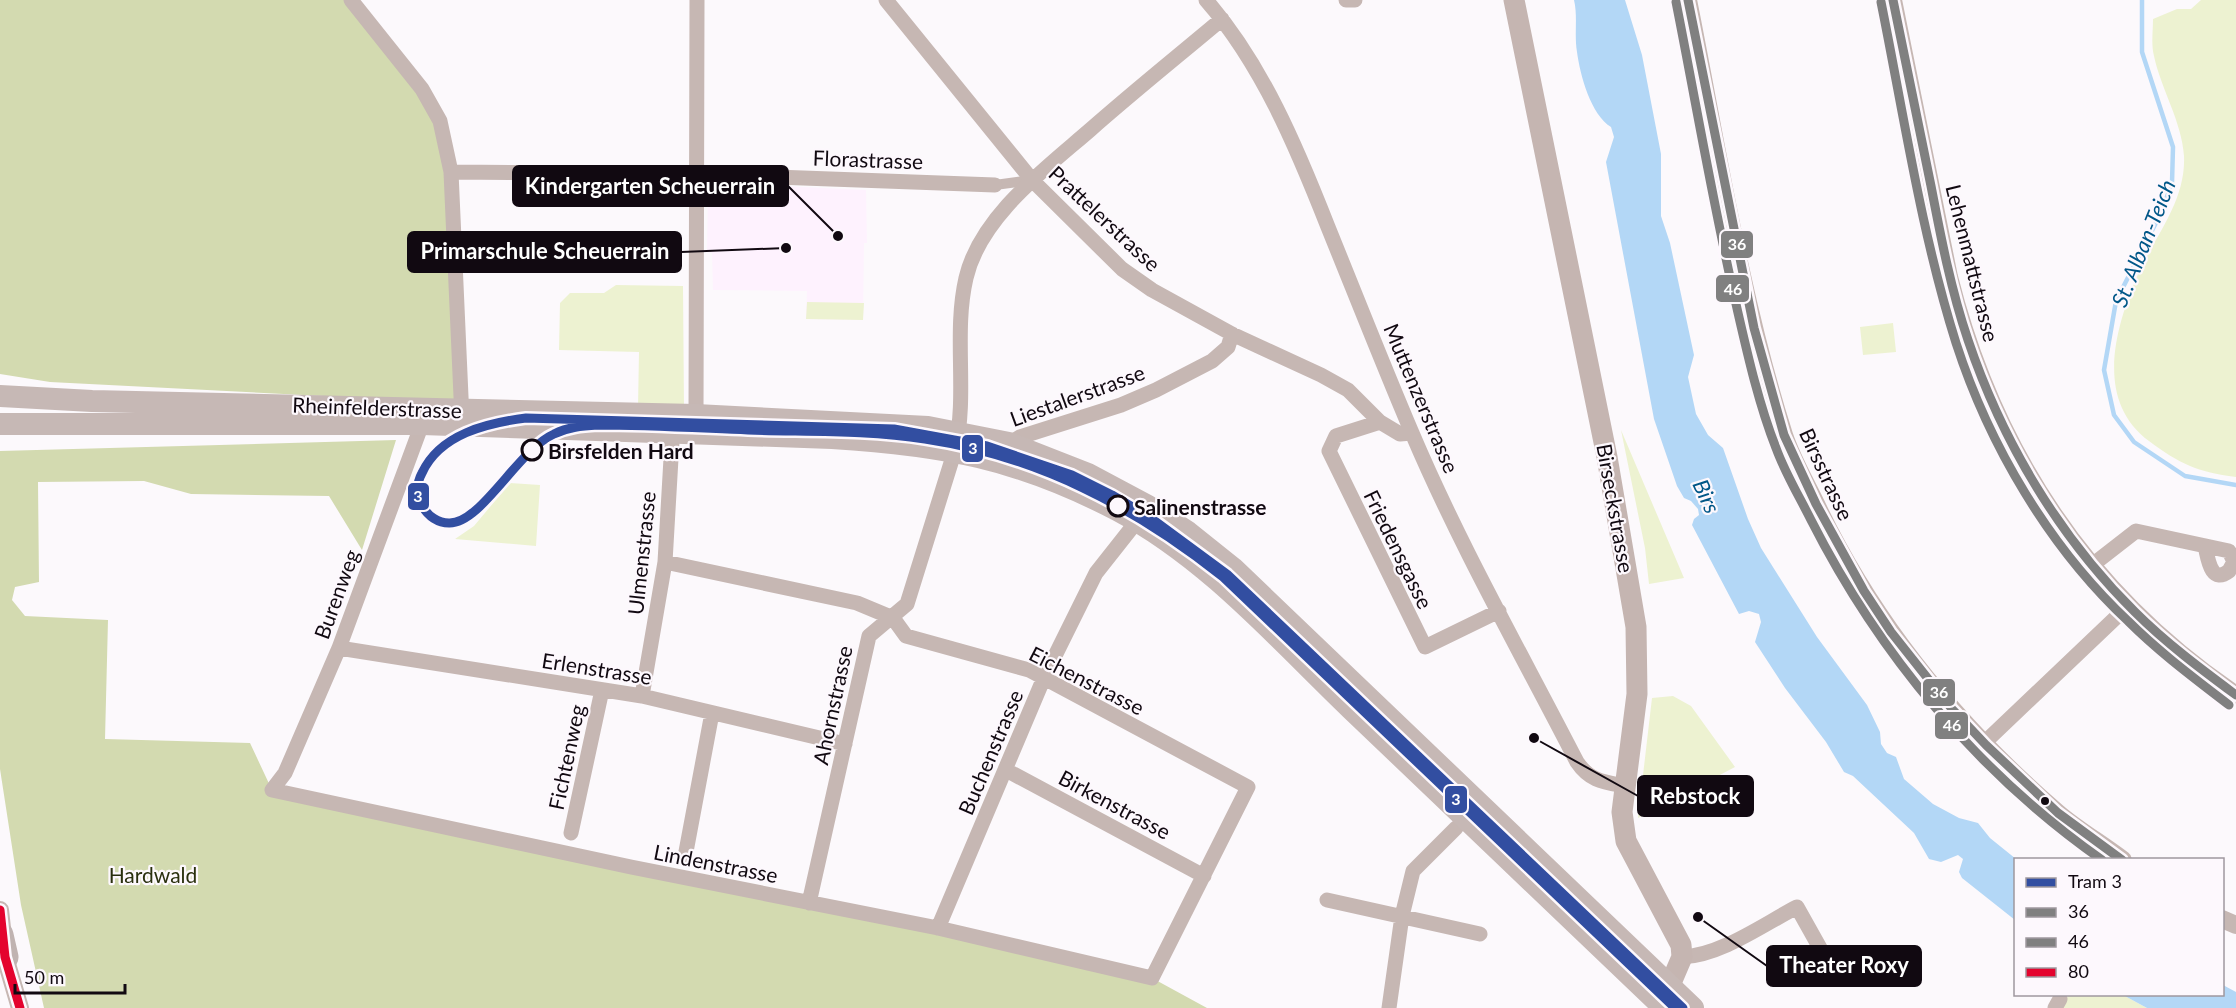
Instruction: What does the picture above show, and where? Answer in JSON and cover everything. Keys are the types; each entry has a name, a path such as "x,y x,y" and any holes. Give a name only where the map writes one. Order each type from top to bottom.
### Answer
{"main road":[{"name":"Birseckstrasse","path":"1514,0 1607,457 1636,627 1637,694 1622,812 1626,841 1676,931 1682,957"},
{"name":"Rheinfelderstrasse","path":"0,396 422,416 673,424 863,440 957,441"},
{"name":"Rheinfelderstrasse","path":"0,424 422,416"},
{"name":"Rheinfelderstrasse","path":"673,424 696,416 896,423 1005,452 1079,492 1188,532 1233,568 1693,1008"},
{"name":"Rheinfelderstrasse","path":"1142,514 1219,582 1662,1007"},
{"path":"1662,1007 1682,957"}],"street":[{"path":"351,0 422,89 440,121 451,172 462,417"},
{"path":"696,416 697,0"},
{"name":"Prattelerstrasse","path":"886,0 1032,180 1122,269 1152,290 1232,334 1348,390 1380,422 1400,434 1412,433"},
{"name":"Muttenzerstrasse","path":"1206,0 1222,19 1254,68 1310,182 1412,433 1453,525 1498,611 1584,772 1597,781 1625,786"},
{"path":"1346,0 1355,0"},
{"name":"Birsstrasse","path":"1688,0 1752,321 1785,438 1840,555 1895,640 1941,698 1983,744 2059,814 2120,858"},
{"name":"Lehenmattstrasse","path":"1893,0 1959,319 1983,385 2017,456 2038,493 2091,567 2128,606 2191,663 2236,695"},
{"path":"957,441 961,311 966,276 981,243 1000,214 1032,180 1222,19"},
{"name":"Florastrasse","path":"451,172 696,174 995,185 1032,180"},
{"name":"Liestalerstrasse","path":"1005,452 1020,436 1121,405 1212,361 1228,347 1232,334"},
{"name":"Burenweg","path":"272,790 285,773 339,648 422,416"},
{"name":"Friedensgasse","path":"1380,422 1336,436 1329,451 1425,647 1498,611"},
{"name":"Ulmenstrasse","path":"642,696 665,562 673,424"},
{"name":"Ahornstrasse","path":"809,903 869,636 907,604 957,441"},
{"name":"Buchenstrasse","path":"938,928 1043,680 1096,573 1142,514"},
{"path":"2091,567 2136,531 2205,546"},
{"name":"Eichenstrasse","path":"665,562 857,603 893,618 906,636 1029,670 1043,680 1248,786 1152,978"},
{"path":"1983,744 2128,606"},
{"name":"Erlenstrasse","path":"339,648 642,696 845,744"},
{"name":"Fichtenweg","path":"571,833 602,690"},
{"path":"685,857 712,712"},
{"name":"Birkenstrasse","path":"1006,770 1204,876"},
{"name":"Lindenstrasse","path":"272,790 631,867 938,928 1152,978"},
{"path":"1389,1008 1402,916 1413,871 1456,828"},
{"path":"1327,900 1480,934"},
{"path":"1682,957 1699,956 1715,950 1797,907 1826,957"},
{"path":"0,910 2,944 20,1008"}],"shaded area":[{"path":"715,184 734,184 734,191 761,192 762,185 866,190 867,243 864,243 863,320 806,319 807,291 713,290 712,253 707,252 708,191"}],"green space":[{"path":"0,0 351,0 440,121 462,403 50,382 0,374"},
{"path":"2201,0 2236,0 2236,477 2190,466 2170,456 2149,441 2132,424 2121,405 2115,384 2114,362 2122,317 2138,274 2175,203 2183,172 2184,156 2179,131 2153,52 2153,19 2177,9 2191,9"},
{"path":"616,285 683,286 684,409 638,407 639,352 559,350 560,303 570,293 604,293"},
{"path":"807,302 864,303 863,320 806,319"},
{"path":"1893,323 1896,352 1863,355 1860,327"},
{"path":"1621,430 1684,578 1649,584 1645,548"},
{"name":"Hardwald","path":"396,440 362,550 329,496 191,494 144,481 38,482 39,582 15,587 12,600 25,616 108,620 105,739 250,743 272,790 1152,978 1207,1008 44,1008 21,905 0,769 0,451"},
{"path":"510,483 540,485 536,546 455,539 474,526"},
{"path":"1673,696 1691,706 1735,767 1638,818 1652,698"},
{"path":"2068,996 2125,996 2147,1008 2061,1008"}],"water":[{"name":"Birs","path":"1574,0 1625,0 1642,55 1661,154 1661,216 1670,243 1694,355 1688,377 1696,414 1708,435 1723,448 1748,519 1761,548 1817,637 1867,705 1880,732 1881,744 1887,753 1896,757 1904,779 1933,804 1959,818 1978,823 1990,838 2015,858 2014,919 1962,878 1959,872 1963,859 1958,855 1941,862 1929,859 1914,833 1853,776 1844,772 1826,742 1785,688 1755,642 1761,622 1759,614 1749,611 1739,614 1692,525 1694,519 1699,515 1698,509 1691,501 1684,498 1677,486 1654,419 1606,162 1614,137 1611,127 1592,104 1584,83 1576,45"},
{"path":"2224,986 2236,992 2236,1008 2147,1008 2125,996 2224,996"}],"waterway":[{"name":"St. Alban-Teich","path":"2142,0 2142,52 2173,147 2172,183 2161,213 2116,301 2104,370 2114,415 2134,442 2185,476 2236,485"}],"tram line":[{"name":"3","path":"1675,1008 1223,577 1155,528 1120,507 1046,472 967,447 903,436 598,425 565,430 540,442 474,512 461,520 445,523 428,513 418,495 420,477 430,460 453,440 481,427 526,418 894,429 987,446 1072,475 1151,518 1227,574 1683,1008"}],"transit line":[{"name":"36","path":"1688,0 1754,328 1784,435 1816,504 1864,591 1891,632 1952,709 1986,745 2058,813 2119,858"},
{"name":"36","path":"1893,0 1951,283 1968,340 1998,415 2016,451 2058,520 2107,583 2159,634 2236,695"},
{"name":"46","path":"1676,2 1744,340 1764,413 1788,475 1838,570 1900,664 1973,750 2057,826 2099,858"},
{"name":"46","path":"1881,2 1914,174 1944,301 1970,381 2004,456 2048,527 2072,561 2099,592 2152,643 2229,705"},
{"name":"80","path":"0,910 5,957 20,1008"}],"place":[{"name":"Kindergarten Scheuerrain","path":"838,236"},
{"name":"Primarschule Scheuerrain","path":"786,248"},
{"name":"Birsfelden Hard","path":"532,450"},
{"name":"Salinenstrasse","path":"1118,506"},
{"name":"Rebstock","path":"1534,738"},
{"name":"Theater Roxy","path":"1698,917"}]}
